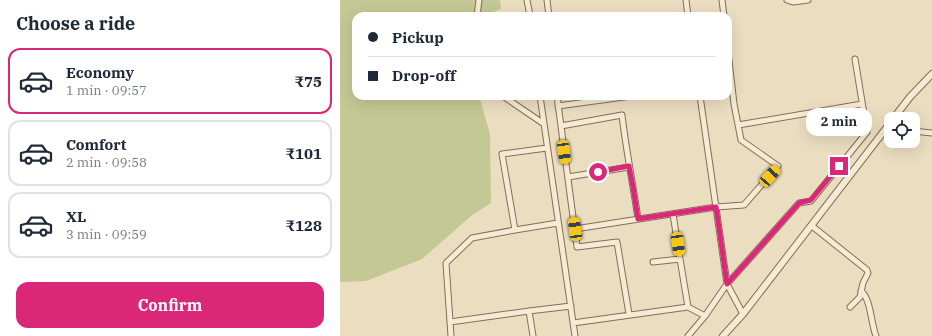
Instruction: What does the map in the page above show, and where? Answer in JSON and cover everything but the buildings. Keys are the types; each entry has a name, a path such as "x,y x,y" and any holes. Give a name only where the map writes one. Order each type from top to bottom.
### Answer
{"street":[{"path":"478,12 479,0"},
{"path":"527,0 529,12"},
{"path":"547,0 548,12"},
{"path":"686,0 688,12"},
{"path":"722,0 724,12"},
{"path":"787,0 793,2 808,0"},
{"path":"688,336 706,316 727,284 799,203 811,200 867,132 855,59"},
{"path":"898,112 910,97 932,74"},
{"path":"575,229 716,207 744,205 778,166 741,140 732,81"},
{"path":"510,100 544,124"},
{"path":"541,100 575,336"},
{"path":"558,100 578,247 617,242 629,314"},
{"path":"558,106 602,100"},
{"path":"701,100 727,284 743,314"},
{"path":"738,125 862,104"},
{"path":"561,126 622,115 638,219"},
{"path":"722,336 743,314 884,131"},
{"path":"920,132 932,133"},
{"path":"515,230 502,154 547,148"},
{"path":"568,177 629,166"},
{"path":"674,214 688,307"},
{"path":"451,336 446,263 472,238 558,223"},
{"path":"812,226 867,270 868,273 863,283 860,297 850,307"},
{"path":"653,262 680,259"},
{"path":"862,291 870,309 872,324 876,336"},
{"path":"450,322 571,306"},
{"path":"573,323 688,307 706,316"},
{"path":"529,311 533,336"}],"green space":[{"path":"340,0 500,0 501,9 493,12 352,12 352,100 480,100 490,134 491,203 471,216 422,259 366,281 340,282"}],"route":[{"path":"598,172 629,166 638,219 716,207 727,284 799,203 811,200 839,166"}]}
